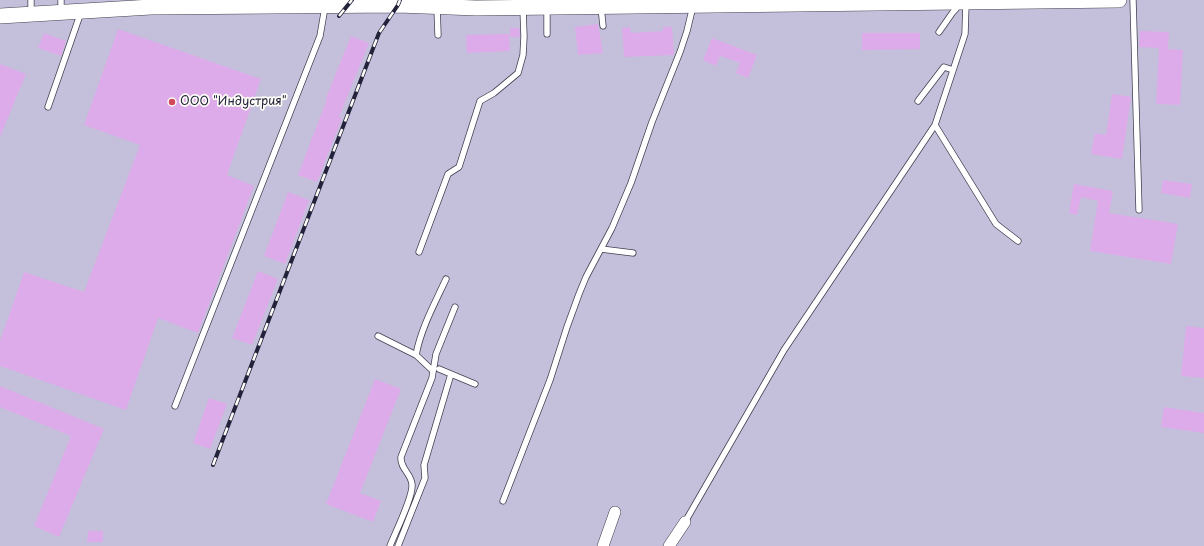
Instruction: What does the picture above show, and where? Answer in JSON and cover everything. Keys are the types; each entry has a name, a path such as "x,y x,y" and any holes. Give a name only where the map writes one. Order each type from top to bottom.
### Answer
{"street":[{"path":"0,16 31,7 61,6 81,10 150,3 236,6 325,6 417,3 437,6 460,4 602,7 777,2 1119,0"},
{"path":"603,546 615,512"},
{"path":"669,546 686,522"}],"lane":[{"path":"1133,0 1139,210"},
{"path":"939,32 960,2"},
{"path":"686,522 784,350 935,125 965,34 960,2"},
{"path":"419,252 448,174 460,167 480,102 494,93 518,73 523,54 526,5"},
{"path":"503,501 550,380 579,294 621,207 652,122 677,63 693,5"},
{"path":"175,406 320,36 325,6"},
{"path":"437,6 438,35"},
{"path":"547,7 547,34"},
{"path":"602,7 603,26"},
{"path":"48,107 81,10"},
{"path":"918,101 944,67 953,70"},
{"path":"935,125 996,224 1018,241"},
{"path":"601,250 633,253"},
{"path":"416,355 418,345 432,309 446,279"},
{"path":"390,546 412,490 411,481 401,466 400,457 436,370 436,354 455,307"},
{"path":"378,336 416,355 436,370 451,374 475,384"},
{"path":"398,546 416,504 425,478 424,465 451,374"}],"shaded area":[{"path":"0,0 1204,0 1204,546 0,546"}],"building":[{"path":"598,24 603,53 578,55 575,27"},
{"path":"630,27 631,33 663,31 663,27 672,27 674,55 624,57 622,28"},
{"path":"510,28 519,28 520,37 510,37"},
{"path":"118,29 261,79 227,175 254,186 198,333 158,318 126,410 0,366 0,341 24,272 84,292 140,145 84,125"},
{"path":"1140,31 1169,32 1168,49 1183,50 1180,105 1156,104 1159,48 1139,47"},
{"path":"44,33 66,41 61,56 38,48"},
{"path":"862,33 920,33 920,49 862,50"},
{"path":"509,34 510,51 467,53 466,35"},
{"path":"351,36 369,43 339,117 342,118 317,182 298,175 327,99 326,98"},
{"path":"712,38 757,55 748,78 736,73 740,63 720,56 716,66 703,60"},
{"path":"0,64 26,74 0,137"},
{"path":"1112,94 1131,97 1122,159 1091,154 1095,133 1106,135"},
{"path":"1163,180 1192,184 1190,198 1161,193"},
{"path":"1074,184 1113,191 1109,213 1178,224 1171,264 1090,251 1098,201 1081,197 1077,215 1069,213"},
{"path":"288,192 309,200 285,264 264,256"},
{"path":"258,271 278,279 252,345 232,338"},
{"path":"1186,326 1204,328 1204,378 1181,376"},
{"path":"375,379 401,389 360,493 381,501 373,522 326,504"},
{"path":"0,386 104,429 59,537 34,526 71,436 0,407"},
{"path":"209,398 227,404 210,449 193,443"},
{"path":"1164,407 1204,413 1204,433 1161,427"},
{"path":"88,531 103,531 103,542 87,542"}],"railway":[{"path":"339,16 352,0"},
{"path":"213,465 379,33 400,0"}],"place":[{"name":"ООО \"Индустрия\"","path":"172,102"}]}
